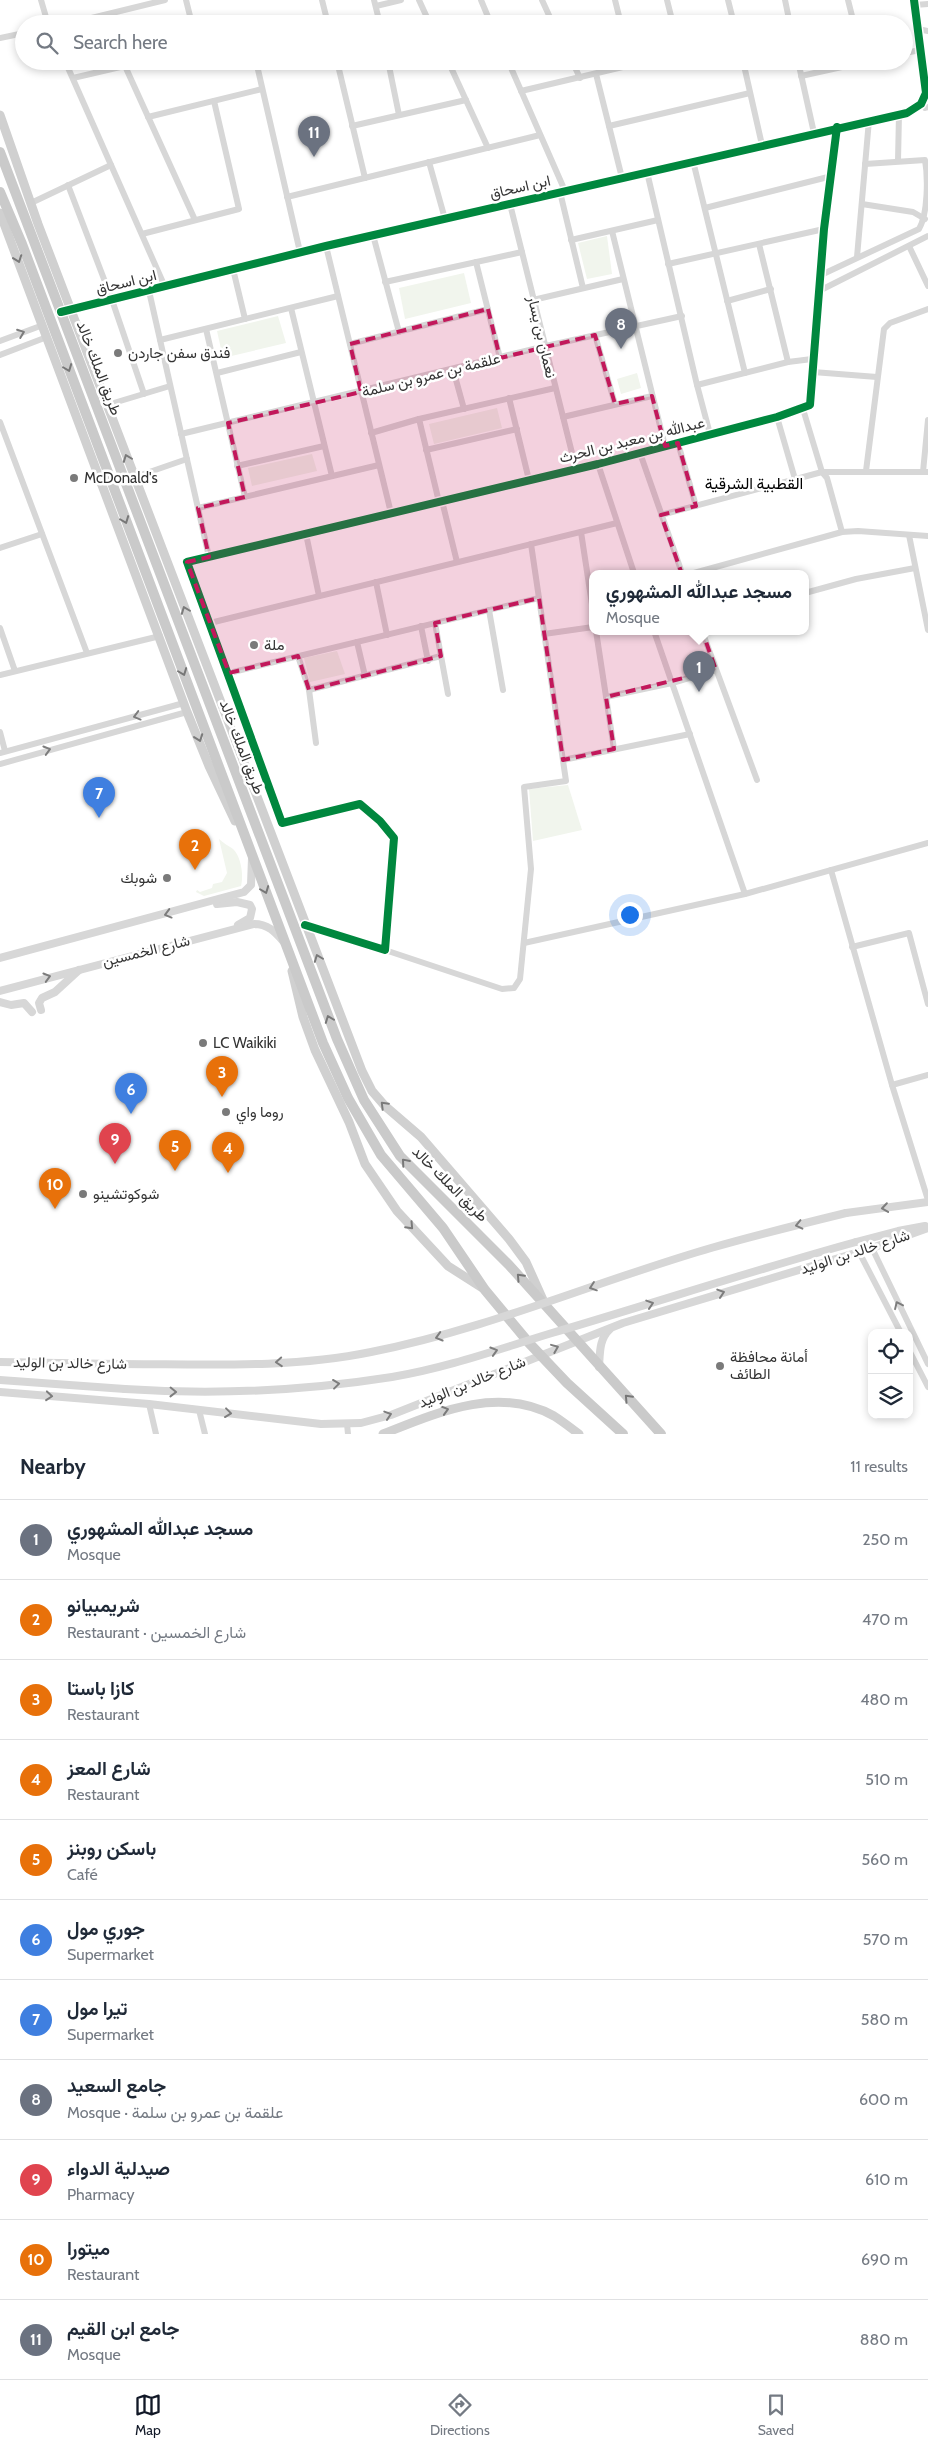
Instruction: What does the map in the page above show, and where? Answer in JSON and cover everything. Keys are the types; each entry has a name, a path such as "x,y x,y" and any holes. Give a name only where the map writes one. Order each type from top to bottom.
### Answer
{"main road":[{"path":"0,115 66,311 107,405 362,1071 372,1091 385,1106 421,1137 509,1239 526,1262 545,1304"},
{"name":"طريق الملك خالد","path":"0,152 66,311 337,1039 364,1100 382,1130 417,1176 456,1211 545,1304 599,1367 661,1434"},
{"name":"طريق الملك خالد","path":"0,192 22,244 322,1043 362,1125 381,1155 443,1228 485,1290 567,1383 623,1434"},
{"path":"0,213 186,708 209,766 252,856"},
{"path":"285,944 303,1017 311,1039 349,1122 365,1164 397,1212 448,1266 485,1290"},
{"path":"383,1434 446,1409 481,1402 522,1405 553,1416 579,1434"}],"street":[{"path":"41,0 45,15"},
{"path":"104,15 165,0"},
{"path":"186,0 190,15"},
{"path":"322,0 326,15"},
{"path":"375,3 401,0"},
{"path":"419,0 426,15"},
{"path":"481,0 487,15"},
{"path":"542,0 549,15"},
{"path":"615,0 618,15"},
{"path":"667,0 671,15"},
{"path":"730,0 732,15"},
{"path":"785,0 788,15"},
{"path":"848,0 852,15"},
{"path":"914,3 928,4"},
{"name":"ابن اسحاق","path":"66,311 300,252 899,114 916,108 924,100 927,86 914,3"},
{"path":"918,29 928,31"},
{"path":"0,38 15,35"},
{"path":"913,51 921,50"},
{"path":"69,70 165,287"},
{"path":"73,78 107,70"},
{"path":"126,70 195,220"},
{"path":"258,70 300,252"},
{"path":"339,70 365,178"},
{"path":"390,70 400,115"},
{"path":"452,70 488,148"},
{"path":"512,70 563,192 571,240 583,288"},
{"path":"576,70 580,78"},
{"path":"521,92 608,70"},
{"path":"745,70 762,145"},
{"path":"800,70 814,133"},
{"path":"802,76 829,70"},
{"path":"596,74 622,178"},
{"path":"148,117 262,89"},
{"path":"609,126 750,93"},
{"path":"352,126 466,100"},
{"path":"142,234 239,209 214,101"},
{"path":"898,161 899,114"},
{"path":"857,257 869,120"},
{"path":"837,127 824,229 812,359 813,372 810,405 803,409 822,472 827,478 842,532"},
{"path":"287,197 540,135"},
{"path":"820,275 919,230 925,219 927,205 926,161 922,159 865,164"},
{"path":"693,161 745,373"},
{"path":"429,162 445,219"},
{"path":"31,203 111,165"},
{"path":"647,172 710,434"},
{"path":"704,208 832,176"},
{"path":"68,185 112,300 144,394"},
{"name":"نعمان بن يسار","path":"510,204 546,346 554,388 576,469"},
{"path":"862,204 914,212 925,219"},
{"path":"571,240 658,220"},
{"path":"668,264 824,229"},
{"path":"612,231 665,446"},
{"path":"373,235 399,332"},
{"path":"819,291 928,236"},
{"path":"759,244 788,362"},
{"path":"326,246 391,513"},
{"path":"909,246 928,286"},
{"path":"385,282 522,252"},
{"path":"476,262 500,358"},
{"path":"233,270 245,319"},
{"path":"534,300 623,279"},
{"path":"727,300 771,289"},
{"path":"149,291 209,557"},
{"path":"160,340 338,296"},
{"path":"290,308 332,476"},
{"path":"350,344 488,309"},
{"path":"866,471 884,329 890,323 928,309"},
{"name":"علقمة بن عمرو بن سلمة","path":"181,434 362,392 546,346 682,316"},
{"path":"0,342 43,325"},
{"path":"206,328 245,497"},
{"path":"595,335 615,404"},
{"path":"0,355 47,337"},
{"path":"217,373 301,352"},
{"path":"697,385 788,362 812,359"},
{"path":"453,369 464,409"},
{"path":"813,372 877,377"},
{"path":"107,405 170,386"},
{"path":"371,433 419,419 554,388"},
{"path":"562,417 652,396"},
{"path":"509,398 529,480"},
{"name":"عبدالله بن معبد بن الحرث","path":"210,623 188,562 598,464 803,409"},
{"path":"777,417 795,479"},
{"path":"419,419 457,562"},
{"path":"661,515 822,472 925,472 928,420"},
{"path":"1,427 87,653"},
{"path":"426,450 517,429"},
{"path":"678,443 696,506"},
{"path":"237,466 324,446"},
{"path":"640,453 681,570"},
{"path":"135,477 187,459"},
{"path":"598,464 633,570"},
{"path":"198,508 379,465"},
{"path":"385,950 394,838 380,821 360,804 282,823 210,623 617,523"},
{"path":"705,570 842,532 858,531 928,536"},
{"path":"581,532 589,585"},
{"path":"0,548 42,534"},
{"path":"306,534 319,596"},
{"path":"909,535 928,630"},
{"path":"305,925 502,989 514,988 520,979 531,869 524,787 566,781 531,544"},
{"path":"809,592 856,579 915,568"},
{"path":"376,582 387,634"},
{"path":"229,673 539,598"},
{"path":"489,610 503,690"},
{"path":"435,623 448,694"},
{"path":"421,626 428,660"},
{"path":"544,634 589,627"},
{"path":"0,628 16,671"},
{"path":"597,635 614,749"},
{"path":"655,635 745,894"},
{"path":"703,635 757,780"},
{"path":"0,676 160,636"},
{"path":"357,642 365,676"},
{"path":"298,656 309,690 316,743"},
{"path":"309,690 441,656"},
{"path":"606,697 672,683 716,670"},
{"path":"0,732 2,752 186,708"},
{"path":"0,764 186,708"},
{"path":"563,760 690,734"},
{"path":"524,943 745,894 928,843"},
{"name":"شارع الخمسين","path":"0,958 200,906 244,892 251,885 252,856"},
{"path":"831,870 892,1085 928,1201"},
{"path":"200,906 237,902 250,905 252,909 250,918 230,930"},
{"name":"شارع الخمسين","path":"0,990 254,924 265,925 275,932 285,944"},
{"path":"852,947 909,933 928,1004"},
{"path":"41,1010 39,1003 42,998 55,992 82,968"},
{"path":"0,1002 11,1005 24,1003 32,1012"},
{"path":"892,1085 928,1075"},
{"name":"شارع خالد بن الوليد","path":"0,1362 254,1364 314,1360 368,1353 437,1338 494,1321 711,1248 846,1213 928,1201"},
{"path":"0,1380 209,1393 268,1392 394,1376 462,1361 708,1285 856,1242 898,1231 928,1227"},
{"name":"شارع خالد بن الوليد","path":"0,1392 149,1404 321,1424 347,1424 391,1415 622,1322 872,1248 928,1227"},
{"path":"872,1248 928,1364"},
{"path":"859,1252 899,1329"},
{"path":"599,1367 600,1346 604,1334 622,1322"},
{"path":"913,1358 928,1387"},
{"path":"149,1404 156,1434"},
{"path":"199,1410 205,1434"},
{"path":"347,1424 348,1434"}],"highlighted area":[{"path":"488,309 500,358 595,335 615,404 652,396 665,446 678,443 696,506 661,515 716,670 606,697 614,749 563,760 539,598 435,623 441,656 309,690 298,656 229,673 187,562 209,557 198,508 245,497 228,423 361,392 350,344"}],"shaded area":[{"path":"607,236 612,274 587,279 578,243"},
{"path":"464,273 471,303 405,319 399,288"},
{"path":"278,316 286,343 223,358 217,331"},
{"path":"637,373 641,388 621,394 617,379"},
{"path":"497,408 502,428 434,444 429,424"},
{"path":"312,454 317,471 252,486 248,468"},
{"path":"337,651 345,674 310,682 304,658"},
{"path":"568,785 582,830 533,841 529,789"},
{"path":"219,839 233,849 238,856 242,872 241,886 204,896 196,892 197,890 200,892 212,888 213,884 222,882 227,873"}],"cycle path":[{"path":"61,312 326,246 907,113 921,104 926,93 914,0"},
{"path":"305,925 385,950 394,838 380,821 360,804 282,823 187,562 598,464 777,417 810,405 824,229 837,127"}],"place":[{"name":"جامع ابن القيم","path":"314,157"},
{"name":"جامع السعيد","path":"621,349"},
{"name":"فندق سفن جاردن","path":"118,353"},
{"name":"McDonald's","path":"74,478"},
{"name":"ملة","path":"254,645"},
{"name":"مسجد عبدالله المشهوري","path":"699,692"},
{"name":"تيرا مول","path":"99,818"},
{"name":"شريمبيانو","path":"195,870"},
{"name":"شوبك","path":"167,878"},
{"name":"LC Waikiki","path":"203,1043"},
{"name":"كازا باستا","path":"222,1097"},
{"name":"روما واي","path":"226,1112"},
{"name":"جوري مول","path":"131,1114"},
{"name":"صيدلية الدواء","path":"115,1164"},
{"name":"باسكن روبنز","path":"175,1171"},
{"name":"شارع المعز","path":"228,1173"},
{"name":"شوكوتشينو","path":"83,1194"},
{"name":"ميتورا","path":"55,1209"},
{"name":"أمانة محافظة الطائف","path":"720,1366"}],"district":[{"name":"القطبية الشرقية","path":"754,483"}]}
